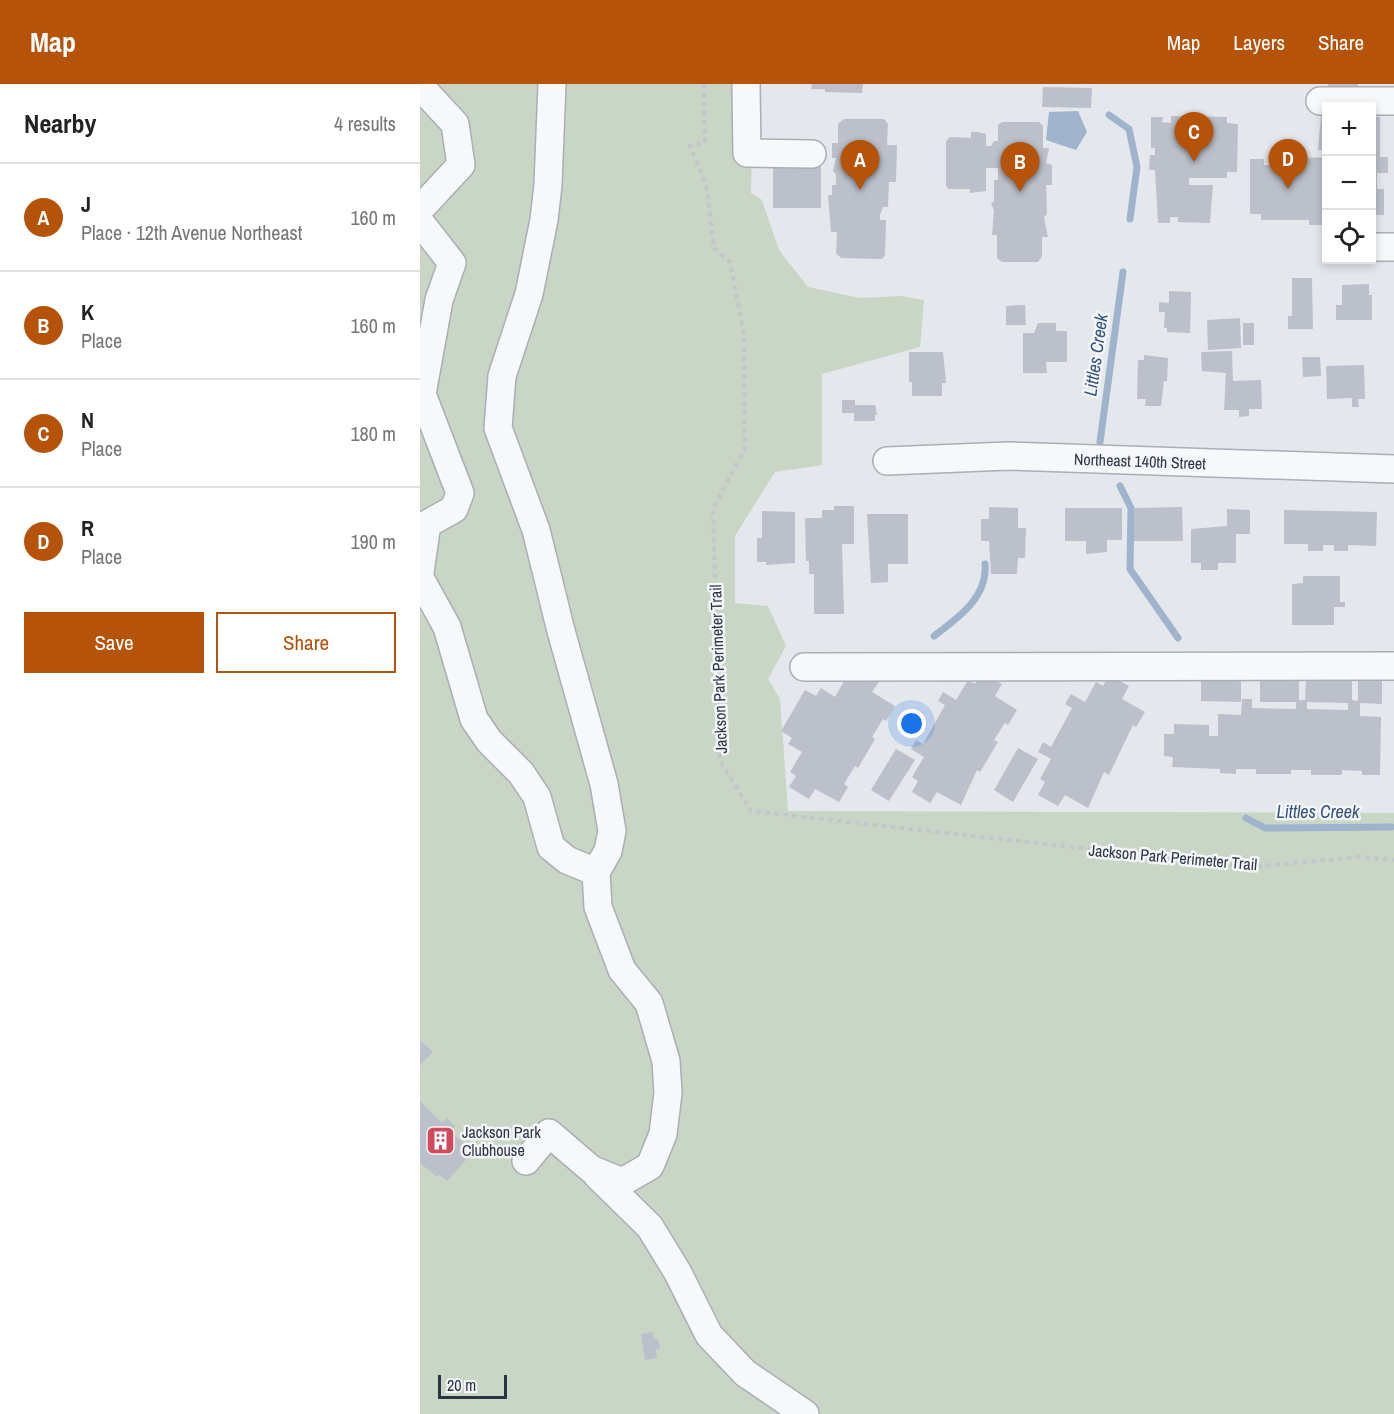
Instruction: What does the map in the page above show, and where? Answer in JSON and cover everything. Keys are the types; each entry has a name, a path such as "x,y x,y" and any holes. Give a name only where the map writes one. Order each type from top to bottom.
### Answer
{"street":[{"path":"552,84 548,185 544,220 529,294 502,376 498,428 536,530 561,631 604,783 612,831 608,851 596,872 597,907 622,970 649,1003 666,1061 668,1093 663,1134 650,1166 645,1192 650,1227"},
{"path":"746,84 747,153 812,154"},
{"path":"420,86 455,124 461,165 420,208"},
{"path":"1320,101 1394,100"},
{"path":"420,222 452,264 439,300 422,394 460,493 454,509 427,524 420,572"},
{"path":"1376,247 1394,247"},
{"name":"Northeast 140th Street","path":"887,461 1008,456 1394,469"},
{"path":"420,578 447,627 474,718 489,741 521,773 537,797 551,847 567,860 596,872"},
{"path":"804,667 1394,666"},
{"path":"526,1161 549,1133 591,1169 650,1227 678,1273 709,1335 745,1374 805,1414"},
{"path":"591,1169 622,1182 650,1166"}],"path":[{"name":"Jackson Park Perimeter Trail","path":"704,84 705,143 690,146 706,184 714,248 730,262 744,335 745,448 713,509 720,761 751,811 1250,867 1360,856 1394,860"}],"green space":[{"path":"420,84 747,84 752,147 751,193 762,200 779,250 808,287 860,298 901,296 924,300 920,347 822,374 822,465 775,472 735,536 735,603 768,606 786,646 768,679 780,699 788,811 1394,813 1394,1414 420,1414"}],"water":[{"path":"1078,111 1087,132 1076,150 1046,140 1049,112"}],"building":[{"path":"812,84 863,84 862,93 825,92 825,89 811,89"},
{"path":"1328,84 1358,84 1358,90 1328,89"},
{"path":"1043,87 1092,88 1091,108 1042,107"},
{"path":"1171,116 1227,117 1227,123 1238,124 1237,172 1227,172 1227,178 1189,178 1189,185 1213,185 1210,223 1178,222 1178,217 1170,217 1170,223 1158,223 1155,170 1149,170 1150,155 1155,155 1155,148 1151,148 1151,117 1163,117 1162,122 1171,123"},
{"path":"1321,116 1322,116 1322,150 1318,150"},
{"path":"1376,117 1380,117 1380,157 1388,157 1388,173 1377,173 1377,189 1384,189 1384,215 1376,215"},
{"path":"844,119 884,119 888,124 887,145 897,145 896,182 889,182 888,207 883,207 880,215 880,220 886,220 885,255 882,259 841,258 836,253 837,232 831,232 828,195 832,195 832,185 836,185 836,174 833,171 836,158 832,158 832,143 838,143 838,124"},
{"path":"1002,122 1039,122 1043,126 1043,148 1049,148 1046,163 1052,165 1052,185 1046,185 1047,214 1044,217 1048,237 1042,237 1042,256 1038,262 1002,262 997,258 997,235 992,235 994,210 991,204 994,201 994,180 998,180 998,168 986,168 986,191 970,193 970,189 948,189 946,185 946,141 950,137 971,138 971,132 978,132 986,134 986,146 991,146 994,141 998,141 998,125"},
{"path":"1270,156 1288,156 1288,159 1322,157 1322,225 1309,225 1309,220 1261,220 1261,214 1250,214 1250,159 1264,159 1264,165 1270,165"},
{"path":"773,165 821,165 821,208 773,208"},
{"path":"1292,278 1312,278 1313,329 1288,329 1288,316 1292,316"},
{"path":"1369,284 1369,295 1372,295 1372,320 1336,320 1336,305 1342,305 1342,285"},
{"path":"1169,291 1191,292 1190,333 1167,332 1167,328 1164,328 1165,312 1159,312 1159,302 1169,303"},
{"path":"1025,305 1026,325 1006,325 1006,306"},
{"path":"1240,318 1241,348 1208,350 1207,320"},
{"path":"1038,323 1056,323 1056,331 1067,331 1067,362 1046,362 1047,373 1023,373 1023,333 1034,333"},
{"path":"1243,323 1254,323 1254,345 1243,345"},
{"path":"1232,351 1233,381 1261,380 1262,409 1249,409 1249,416 1239,417 1239,410 1224,410 1226,373 1202,371 1201,352"},
{"path":"909,352 943,352 946,383 942,383 942,396 912,396 912,382 909,382"},
{"path":"1144,355 1168,358 1167,381 1164,381 1161,406 1145,406 1146,399 1137,399 1138,360 1144,360"},
{"path":"1302,357 1320,357 1321,376 1303,377"},
{"path":"1364,365 1365,399 1358,399 1359,407 1352,407 1352,398 1327,399 1326,366"},
{"path":"842,400 855,400 855,405 875,405 877,415 875,415 875,421 854,421 854,413 842,413"},
{"path":"834,506 854,506 854,544 842,544 844,614 814,614 814,574 809,574 809,561 806,561 805,518 822,518 822,510 834,510"},
{"path":"989,507 1018,508 1018,528 1026,528 1025,558 1018,558 1017,574 991,574 989,541 981,541 981,519 989,519"},
{"path":"1182,507 1183,541 1134,541 1134,508"},
{"path":"1065,508 1122,508 1122,540 1107,540 1107,552 1086,554 1086,541 1065,541"},
{"path":"1227,509 1250,510 1250,534 1236,534 1236,563 1218,563 1218,570 1201,570 1201,563 1191,563 1191,529 1227,526"},
{"path":"1284,510 1377,512 1376,546 1348,545 1348,551 1334,551 1334,545 1323,545 1323,551 1308,551 1308,544 1284,544"},
{"path":"762,511 795,512 795,563 766,565 766,562 757,562 757,538 762,538"},
{"path":"867,514 908,514 908,564 888,564 888,582 871,583"},
{"path":"1303,576 1340,576 1340,602 1345,602 1345,607 1334,607 1334,625 1292,625 1292,584 1303,583"},
{"path":"982,673 1002,684 995,696 1017,710 1008,725 1005,723 994,740 998,742 980,772 977,770 961,805 937,792 930,803 912,792 918,781 912,777 924,757 911,749 916,740 923,744 945,705 938,701 943,692 956,700 968,680 975,684"},
{"path":"1109,675 1129,686 1122,699 1145,712 1136,727 1133,725 1109,775 1104,772 1088,808 1065,795 1058,806 1038,795 1045,782 1040,779 1051,759 1038,752 1043,742 1051,747 1072,708 1065,704 1071,694 1085,702 1096,682 1103,686"},
{"path":"847,676 880,680 872,692 895,706 886,721 883,719 872,737 875,739 858,768 855,766 844,784 848,787 839,802 815,789 809,799 789,787 796,776 790,772 802,752 788,744 792,738 781,731 805,690 816,696 821,688 835,697"},
{"path":"1201,678 1241,679 1241,702 1201,701"},
{"path":"1260,679 1299,680 1299,700 1305,700 1306,679 1352,680 1352,700 1358,701 1358,680 1382,681 1382,704 1360,703 1360,716 1381,717 1380,775 1362,775 1362,771 1342,770 1342,775 1311,775 1311,770 1291,770 1291,774 1256,774 1256,769 1236,769 1236,774 1220,773 1220,769 1172,767 1173,757 1164,756 1164,734 1174,734 1174,724 1209,725 1209,736 1218,736 1218,714 1241,715 1242,699 1252,699 1252,708 1296,709 1296,702 1260,702","holes":["1307,702 1348,703 1348,710 1307,709"]},
{"path":"1018,748 1038,759 1013,802 994,790"},
{"path":"896,749 915,760 889,801 871,790"},
{"path":"420,1040 433,1052 420,1065"},
{"name":"Jackson Park Clubhouse","path":"420,1101 442,1123 447,1118 455,1126 450,1131 473,1152 447,1181 439,1174 437,1177 420,1163"},
{"path":"653,1332 654,1339 658,1339 660,1349 656,1349 657,1358 645,1360 641,1334"}],"waterway":[{"name":"Littles Creek","path":"1109,115 1129,129 1137,167 1130,219"},
{"name":"Littles Creek","path":"1100,442 1123,272"},
{"name":"Littles Creek","path":"1120,486 1131,508 1130,569 1178,638"},
{"path":"934,636 953,622 977,597 985,576 985,564"},
{"name":"Littles Creek","path":"1246,818 1265,828 1392,827"}],"place":[{"name":"N","path":"1194,162"},
{"name":"R","path":"1288,189"},
{"name":"J","path":"860,190"},
{"name":"K","path":"1020,192"},
{"name":"Jackson Park Clubhouse","path":"441,1141"}]}
